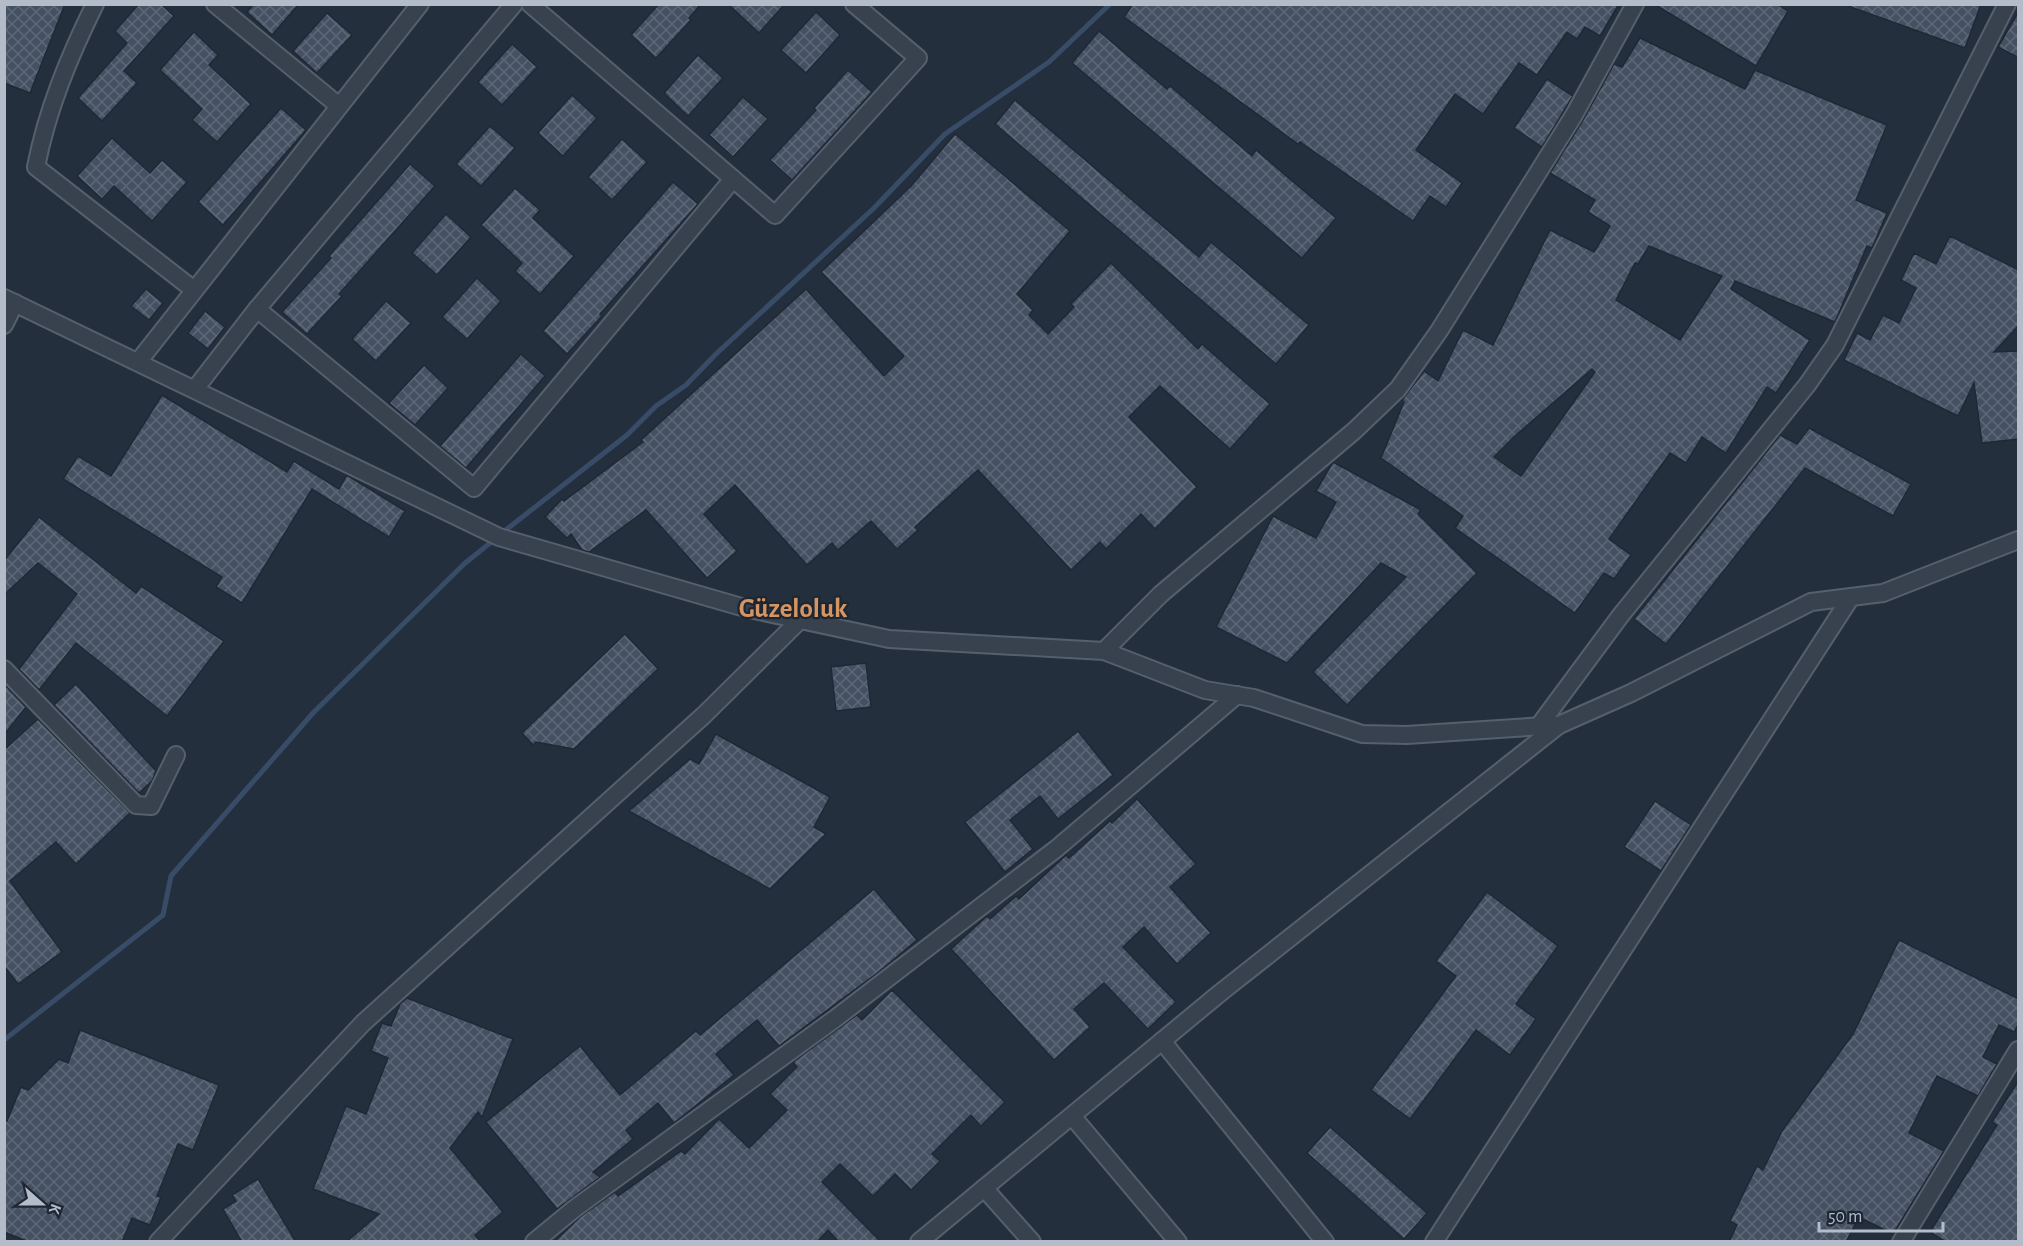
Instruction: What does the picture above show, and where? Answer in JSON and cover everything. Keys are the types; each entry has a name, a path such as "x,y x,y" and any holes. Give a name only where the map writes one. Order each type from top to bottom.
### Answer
{"street":[{"path":"95,4 71,53 43,132 36,167 195,290"},
{"path":"215,4 339,106"},
{"path":"138,362 420,4"},
{"path":"195,389 257,309 514,4"},
{"path":"530,4 775,215 918,58 854,4"},
{"path":"1104,651 1161,594 1354,431 1398,390 1439,332 1574,115 1635,4"},
{"path":"1538,727 1621,615 1807,385 1835,345 2007,4"},
{"path":"257,309 474,488 733,179"},
{"path":"4,326 10,301 493,534 745,608 889,639 1104,651 1205,690 1254,698 1362,734 1407,735 1559,726"},
{"path":"919,1242 1229,986 1559,726 1631,693 1811,602 1883,593 2019,540"},
{"path":"1434,1242 1851,597"},
{"path":"158,1242 363,1023 704,715 800,620"},
{"path":"4,669 136,805 151,806 176,755"},
{"path":"534,1242 574,1209 836,1018 1056,849 1237,695"},
{"path":"1162,1041 1326,1242"},
{"path":"1901,1242 2019,1050"},
{"path":"1072,1116 1178,1242"},
{"path":"984,1188 1032,1242"}],"building":[{"path":"4,4 65,4 30,93 4,83"},
{"path":"139,4 161,4 174,16 124,71 137,83 102,121 78,98 127,43 115,31"},
{"path":"254,4 299,4 272,35 247,12"},
{"path":"659,4 701,4 689,18 691,20 656,58 631,35"},
{"path":"728,4 785,4 759,33"},
{"path":"1133,4 1619,4 1600,36 1585,27 1577,39 1567,32 1537,75 1519,63 1483,114 1455,94 1416,150 1462,183 1446,207 1430,196 1413,221 1300,142 1298,144 1124,17"},
{"path":"1654,4 1777,4 1788,11 1756,66"},
{"path":"1848,4 1981,4 1965,48 1848,6"},
{"path":"2019,11 2019,58 1998,47"},
{"path":"816,12 840,35 806,73 781,50"},
{"path":"327,13 352,35 317,73 293,51"},
{"path":"1099,31 1167,89 1170,86 1252,156 1256,150 1336,218 1302,258 1072,63"},
{"path":"194,32 218,55 209,65 251,104 217,142 192,120 202,109 160,70"},
{"path":"1640,38 1745,89 1755,70 1887,125 1856,200 1887,213 1872,248 1867,246 1835,322 1735,281 1731,289 1810,340 1776,393 1767,387 1726,453 1702,437 1686,463 1670,453 1609,539 1631,555 1614,579 1604,573 1575,613 1455,528 1463,516 1381,458 1404,402 1402,400 1424,371 1438,381 1463,330 1493,345 1550,230 1594,252 1610,226 1588,212 1595,200 1550,173 1614,64 1622,67","holes":["1649,246 1722,276 1680,340 1616,300 1635,263 1638,264","1592,369 1595,372 1521,476 1494,457"]},
{"path":"512,44 537,67 502,105 478,82"},
{"path":"698,55 723,78 688,116 664,93"},
{"path":"848,70 872,92 792,180 770,160 816,110 814,108"},
{"path":"1547,79 1573,96 1542,147 1514,128"},
{"path":"572,95 597,118 563,156 538,133"},
{"path":"743,97 768,119 733,157 709,135"},
{"path":"1015,100 1199,257 1211,242 1309,325 1276,364 995,124"},
{"path":"281,108 306,130 223,225 198,202"},
{"path":"490,126 515,148 481,186 456,164"},
{"path":"955,134 1070,231 1017,294 1033,310 1029,315 1048,334 1074,307 1071,304 1111,263 1198,349 1202,344 1270,404 1230,449 1160,386 1129,417 1197,487 1155,529 1141,514 1106,549 1100,542 1071,570 978,470 915,527 918,530 897,549 871,521 838,550 832,543 807,565 735,485 704,514 737,551 707,578 646,510 589,552 582,550 571,534 567,538 545,517 562,499 564,501 643,442 641,440 806,289 884,376 904,356 821,272 911,186"},
{"path":"112,138 150,173 162,160 187,182 152,221 114,186 102,199 77,176"},
{"path":"622,139 647,162 612,200 588,177"},
{"path":"410,164 435,186 339,294 342,296 307,334 282,312"},
{"path":"673,182 698,204 567,354 543,331"},
{"path":"515,188 540,210 533,218 574,256 540,294 515,271 522,263 481,225"},
{"path":"446,214 471,237 437,275 412,253"},
{"path":"1950,236 2019,270 2019,325 1994,352 2019,351 2019,439 1982,443 1974,383 1958,416 1844,360 1857,333 1870,340 1883,315 1899,323 1916,288 1901,280 1914,253 1936,264"},
{"path":"477,278 501,301 467,339 442,317"},
{"path":"146,289 163,303 149,320 131,306"},
{"path":"386,301 411,323 376,361 352,339"},
{"path":"205,311 225,327 208,349 188,333"},
{"path":"521,354 545,376 466,468 440,446"},
{"path":"424,365 448,388 415,425 389,403"},
{"path":"162,395 287,472 294,461 339,489 347,475 405,511 389,537 312,489 242,603 216,587 222,577 63,479 78,456 111,476"},
{"path":"1809,428 1911,484 1893,516 1805,468 1666,644 1634,619 1780,435 1797,444"},
{"path":"1333,462 1421,510 1418,514 1477,573 1347,705 1313,672 1406,577 1381,563 1287,663 1216,627 1273,516 1316,538 1336,502 1316,491"},
{"path":"39,517 136,593 141,586 224,641 167,716 76,643 39,690 19,669 77,594 38,563 4,595 4,561"},
{"path":"625,634 658,669 574,749 536,742 533,745 522,733"},
{"path":"866,663 871,707 836,711 831,667"},
{"path":"76,684 156,771 152,781 139,793 54,705"},
{"path":"6,686 26,707 4,735 4,687"},
{"path":"38,719 130,813 76,864 56,842 10,881 62,952 18,984 4,966 4,750"},
{"path":"1078,731 1113,775 1058,819 1040,796 1010,820 1033,849 1005,872 965,822"},
{"path":"716,734 830,797 814,827 826,834 770,889 629,811 690,759 699,764"},
{"path":"1137,799 1196,864 1170,887 1211,933 1177,964 1144,927 1123,947 1176,1002 1148,1029 1104,983 1074,1009 1090,1027 1054,1060 951,949 987,916 990,919 1016,896 1019,899 1066,855 1069,858"},
{"path":"1655,801 1691,825 1661,871 1624,847"},
{"path":"874,889 917,940 880,971 779,1046 757,1020 716,1054 734,1075 674,1123 658,1103 626,1130 633,1139 593,1172 600,1177 557,1209 486,1122 580,1046 620,1095 696,1031 700,1035"},
{"path":"1487,892 1558,946 1516,1004 1536,1019 1510,1055 1476,1030 1410,1119 1371,1090 1456,976 1436,961"},
{"path":"1899,940 2019,999 2019,1023 2014,1032 1999,1025 1983,1057 1997,1064 1978,1096 1937,1076 1909,1133 1944,1151 1893,1234 1859,1217 1846,1242 1729,1242 1737,1225 1730,1221 1757,1166 1763,1170 1782,1131 1853,1034"},
{"path":"892,990 1005,1102 981,1126 971,1115 932,1154 940,1161 911,1190 895,1174 873,1196 840,1164 822,1182 881,1242 839,1242 828,1230 817,1242 554,1242 580,1217 615,1192 618,1196 681,1151 685,1154 719,1119 749,1148 787,1110 770,1094 797,1067 793,1062 857,1015 862,1020"},
{"path":"407,998 513,1039 482,1117 478,1112 450,1148 503,1212 475,1235 481,1242 346,1242 379,1214 313,1189 346,1106 366,1114 388,1058 371,1051 382,1023 391,1026 400,1004"},
{"path":"80,1030 219,1085 193,1150 178,1144 157,1196 161,1197 150,1225 132,1218 122,1242 29,1242 4,1232 4,1119 7,1121 21,1087 28,1090 59,1059 68,1063"},
{"path":"2019,1080 2019,1242 1946,1242 1930,1232 1997,1125 1992,1122"},
{"path":"1330,1127 1427,1213 1404,1239 1307,1153"},
{"path":"258,1179 296,1242 242,1242 223,1209 236,1201 232,1195"}],"waterway":[{"path":"502,533 627,435 656,406 686,385 716,354 874,208 945,134 1049,62 1110,4"},
{"path":"4,1040 163,915 171,876 313,713 464,564 495,539"}],"district":[{"name":"Güzeloluk","path":"793,608"}]}
